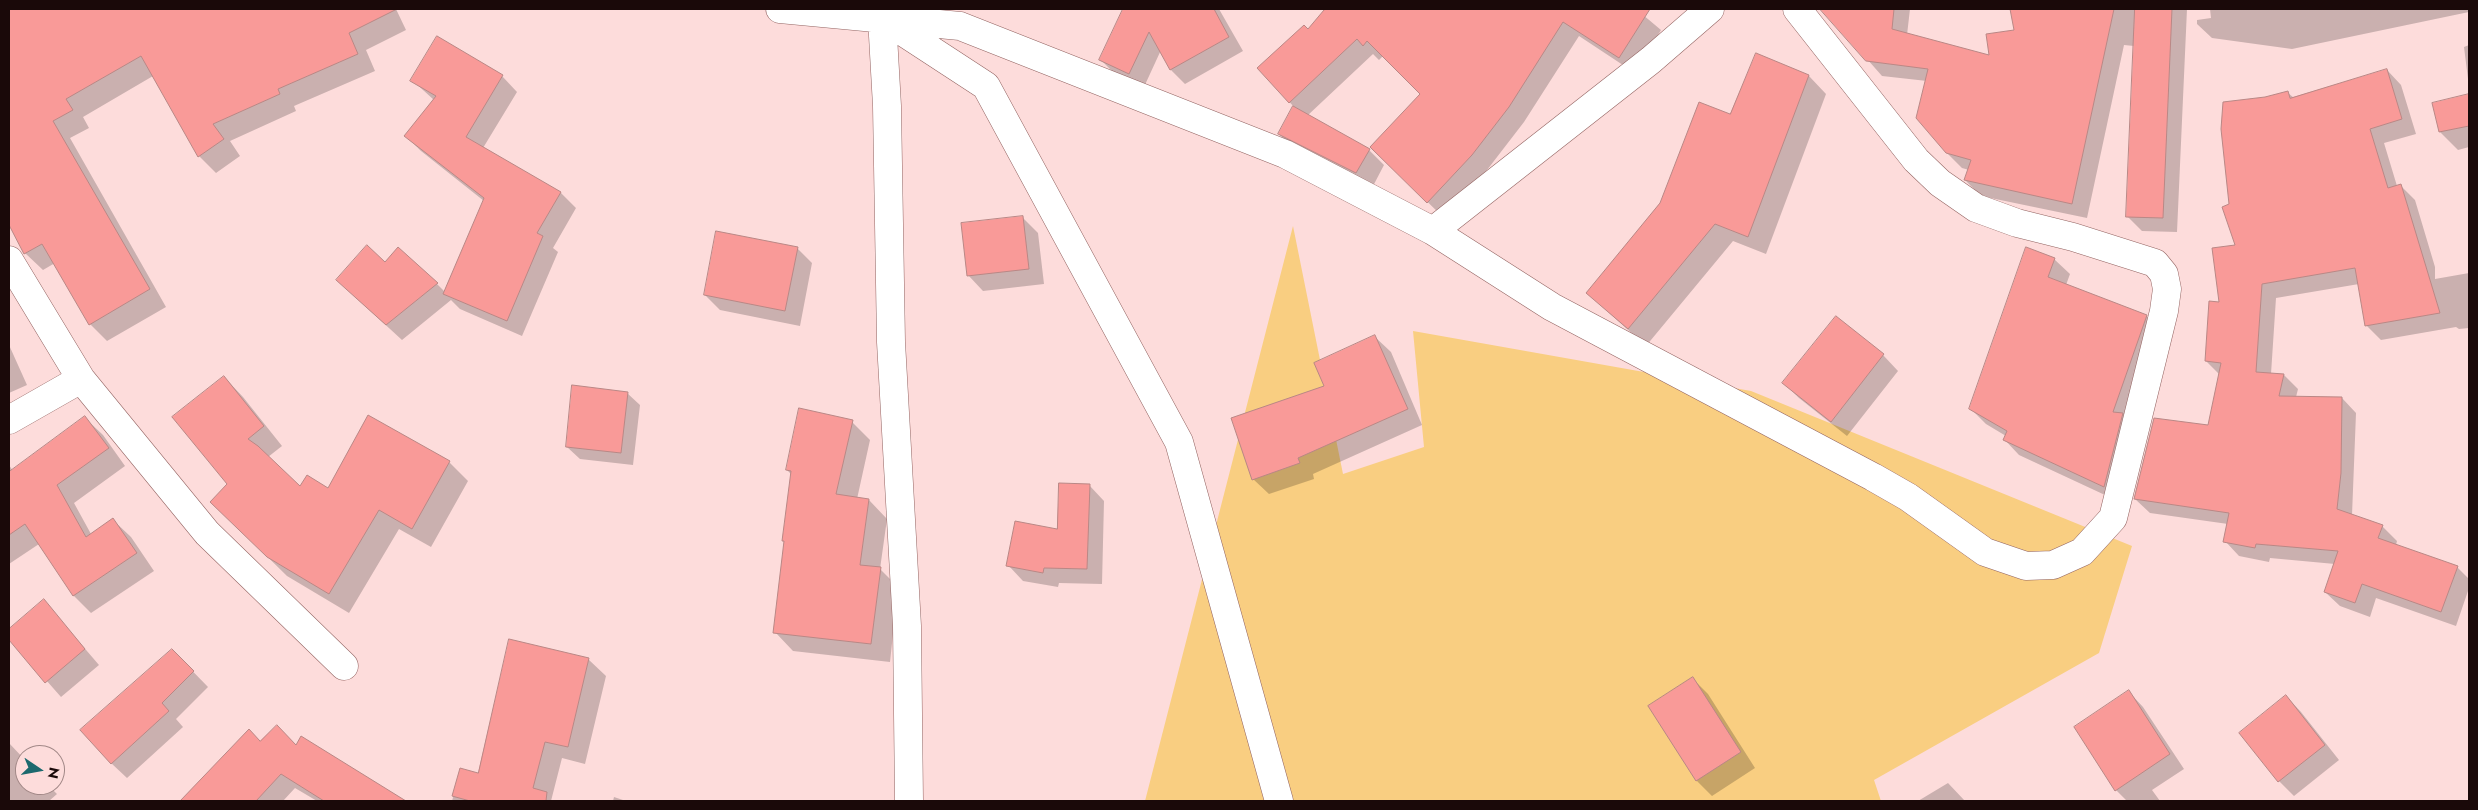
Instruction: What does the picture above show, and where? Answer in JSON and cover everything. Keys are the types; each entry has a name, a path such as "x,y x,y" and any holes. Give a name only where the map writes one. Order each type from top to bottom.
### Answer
{"street":[{"path":"780,9 880,13 960,26 1285,154 1433,231 1552,307 1873,477 1908,497 1985,552 2026,566 2053,565 2082,552 2113,518 2164,310 2167,290 2164,274 2155,263 2073,237 2017,223 1976,208 1952,192 1916,160 1797,9"},
{"path":"1433,231 1651,60 1710,9"},
{"path":"880,13 887,106 891,342 907,626 909,801"},
{"path":"880,13 986,86 1179,442 1279,801"},
{"path":"9,260 80,379 207,533 344,666"},
{"path":"9,420 80,379"}],"shaded area":[{"path":"1293,226 1343,474 1424,447 1413,331 1751,391 2132,546 2099,653 1874,780 1881,801 1145,801"}],"building":[{"path":"9,9 397,9 349,33 358,54 278,89 280,94 213,124 224,139 198,157 141,56 66,99 73,110 53,121 150,289 89,325 42,244 24,254 9,225"},
{"path":"1123,9 1214,9 1229,37 1170,70 1149,32 1129,74 1099,60"},
{"path":"1323,9 1650,9 1619,58 1563,22 1509,107 1472,155 1427,203 1370,147 1420,94 1367,41 1363,46 1357,39 1289,103 1257,68 1304,25 1308,29"},
{"path":"1820,9 1894,9 1892,29 1989,55 1986,34 2014,30 2010,9 2114,9 2072,204 1964,180 1971,160 1946,153 1916,118 1928,69 1866,61"},
{"path":"2135,9 2172,9 2163,218 2126,217"},
{"path":"437,36 503,75 466,137 561,192 537,233 543,236 507,321 443,294 484,198 404,136 436,96 410,81"},
{"path":"1756,53 1809,75 1748,237 1715,224 1628,329 1586,293 1660,203 1699,102 1730,114"},
{"path":"2387,69 2402,119 2370,129 2388,188 2401,184 2440,313 2365,326 2355,268 2262,284 2256,372 2284,374 2279,396 2342,397 2341,473 2337,509 2383,525 2378,538 2458,566 2441,612 2362,584 2355,603 2324,592 2338,551 2256,544 2255,548 2223,542 2229,513 2134,499 2154,418 2208,425 2221,363 2205,361 2209,301 2219,302 2212,248 2235,245 2222,207 2229,204 2221,129 2223,102 2265,97 2288,91 2290,98"},
{"path":"2469,94 2469,126 2439,132 2432,103"},
{"path":"1293,106 1370,149 1356,173 1278,134"},
{"path":"1023,216 1029,269 967,276 961,223"},
{"path":"716,231 798,247 785,311 704,295"},
{"path":"367,245 385,262 398,247 438,283 386,325 336,280"},
{"path":"2026,247 2055,258 2048,277 2147,315 2113,412 2123,413 2104,487 2003,440 2007,431 1969,409"},
{"path":"1836,316 1884,354 1831,422 1782,383"},
{"path":"1375,335 1408,409 1298,458 1300,463 1252,480 1231,418 1324,386 1314,363"},
{"path":"224,376 264,426 248,439 258,446 300,486 307,475 328,488 368,415 450,461 412,529 379,510 329,594 267,557 210,502 227,484 172,417"},
{"path":"572,385 628,392 621,453 566,447"},
{"path":"799,408 853,420 836,494 869,499 860,565 881,567 871,644 773,633 791,471 786,470"},
{"path":"85,416 109,448 57,485 86,537 113,518 137,553 73,596 25,524 9,535 9,472"},
{"path":"1059,483 1090,484 1087,569 1044,568 1043,573 1006,566 1015,521 1057,529"},
{"path":"44,599 85,649 45,683 9,640 9,629"},
{"path":"509,639 589,658 568,747 545,742 533,788 547,792 546,801 470,801 452,796 460,768 478,773"},
{"path":"172,649 194,671 162,703 169,711 111,764 80,730"},
{"path":"1693,677 1741,752 1696,781 1648,706"},
{"path":"2129,690 2170,754 2115,791 2074,727"},
{"path":"2286,695 2325,745 2278,782 2239,733"},
{"path":"277,725 296,745 301,736 406,801 324,801 281,774 256,801 180,801 249,729 260,741"}]}
